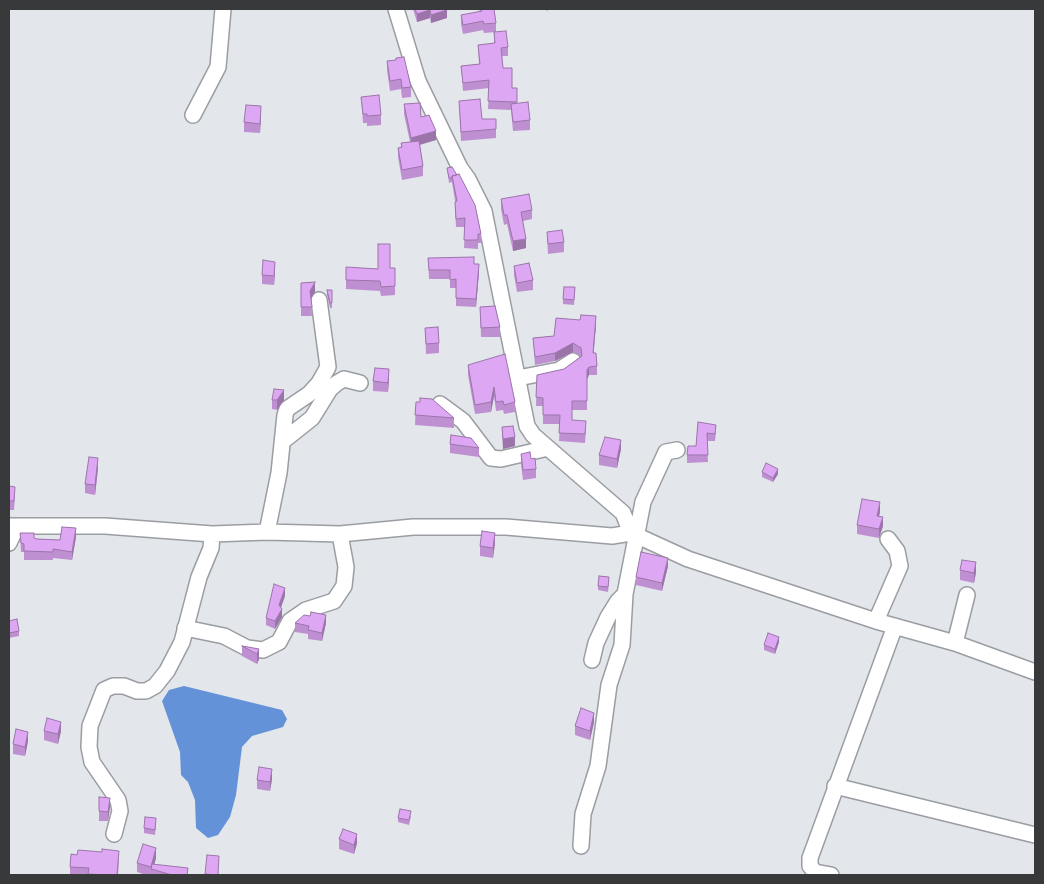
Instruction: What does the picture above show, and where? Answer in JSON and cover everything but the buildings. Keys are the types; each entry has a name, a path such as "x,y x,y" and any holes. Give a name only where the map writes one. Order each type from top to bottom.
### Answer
{"street":[{"path":"193,115 218,67 224,9"},
{"path":"396,9 418,81 460,168 468,179 484,211 527,426 533,436 623,513 635,534"},
{"path":"267,532 287,409 309,394 319,383 328,367 319,300"},
{"path":"518,378 559,370 573,361"},
{"path":"283,441 312,418 330,389 337,383 344,379 360,383"},
{"path":"440,404 464,421 491,458 501,460 548,448"},
{"path":"582,846 584,814 598,766 609,685 622,645 626,594 639,511 656,470 666,452 677,450"},
{"path":"9,543 13,526 105,526 212,534 267,532 340,534 413,526 506,527 612,536 635,534 688,559 876,621 955,643 1035,672"},
{"path":"114,834 120,811 118,800 92,762 88,746 90,726 104,690 113,686 124,686 137,691 146,691 155,686 175,657 185,628 198,577 211,548 212,534"},
{"path":"185,628 224,636 247,648 263,650 279,642 290,621 306,610 334,601 344,586 346,567 340,534"},
{"path":"876,621 900,566 897,552 888,538"},
{"path":"592,660 596,643 608,616 618,601 626,594"},
{"path":"955,643 967,595"},
{"path":"831,875 816,872 810,866 810,858 895,626"},
{"path":"835,786 1035,835"}],"water":[{"path":"184,686 282,710 287,719 283,727 252,736 242,747 236,795 230,817 218,835 208,838 196,828 195,800 188,782 181,775 180,752 162,701 169,690"}]}
